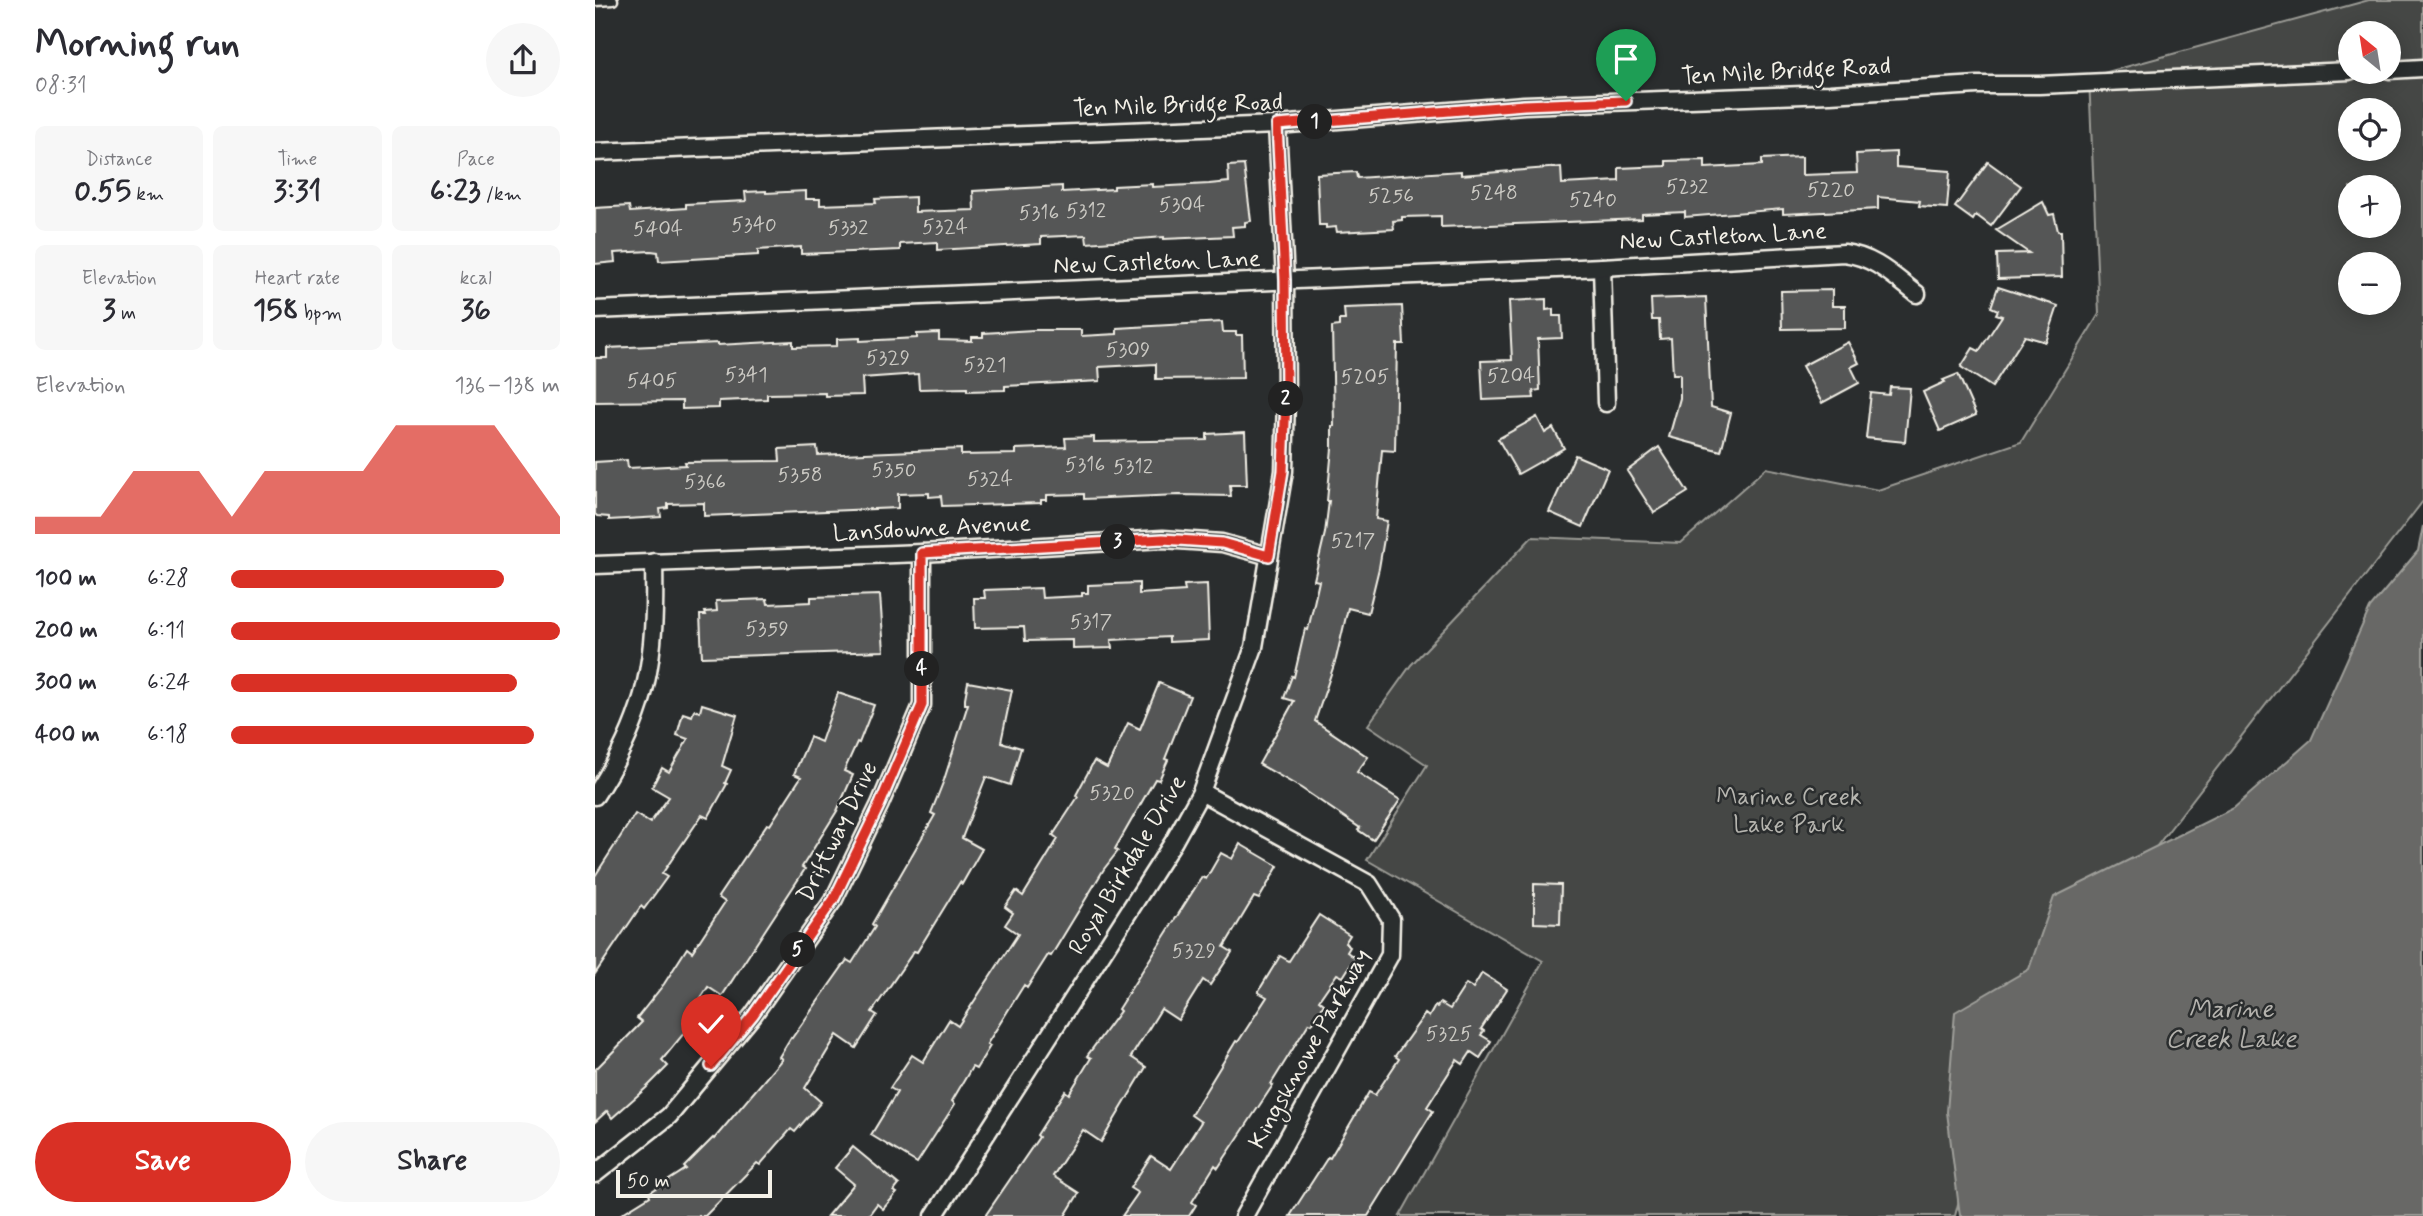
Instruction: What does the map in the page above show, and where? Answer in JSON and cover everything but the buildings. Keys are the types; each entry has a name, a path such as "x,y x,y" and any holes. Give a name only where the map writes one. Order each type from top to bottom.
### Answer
{"street":[{"path":"2401,69 2423,68"},
{"name":"Ten Mile Bridge Road","path":"595,152 1277,125 1524,105 2338,72"},
{"name":"Royal Birkdale Drive","path":"934,1216 1174,841 1201,792 1254,648 1283,471 1286,397 1285,280 1277,125"},
{"name":"New Castleton Lane","path":"595,310 1602,267 1844,253 1860,255 1874,262 1917,294"},
{"path":"1602,267 1606,403"},
{"name":"Lansdowne Avenue","path":"595,565 922,553 1163,539 1222,543 1269,556"},
{"name":"Driftway Drive","path":"595,1174 669,1116 753,1015 834,899 880,804 922,705 922,553"},
{"path":"595,796 619,757 645,693 652,659 656,616 655,562"},
{"name":"Kingsknowe Parkway","path":"1201,792 1369,884 1391,919 1390,955 1244,1216"}],"lane":[{"path":"595,1 613,0"}],"green space":[{"name":"Marine Creek Lake Park","path":"2369,0 2423,0 2423,501 2156,847 2009,1000 1955,1216 1400,1216 1543,961 1367,860 1427,765 1368,725 1411,665 1532,537 1681,543 1766,468 1878,490 2021,442 2099,314 2089,77"}],"water":[{"name":"Marine Creek Lake","path":"2423,526 2423,1216 1960,1216 1947,1112 1955,1012 2029,969 2054,897 2234,808 2311,740 2370,608 2418,551"}],"route":[{"path":"711,1066 753,1015 834,899 880,804 922,705 922,553 1163,539 1222,543 1269,556 1283,471 1286,397 1285,280 1277,125 1524,105 1626,101"}]}
